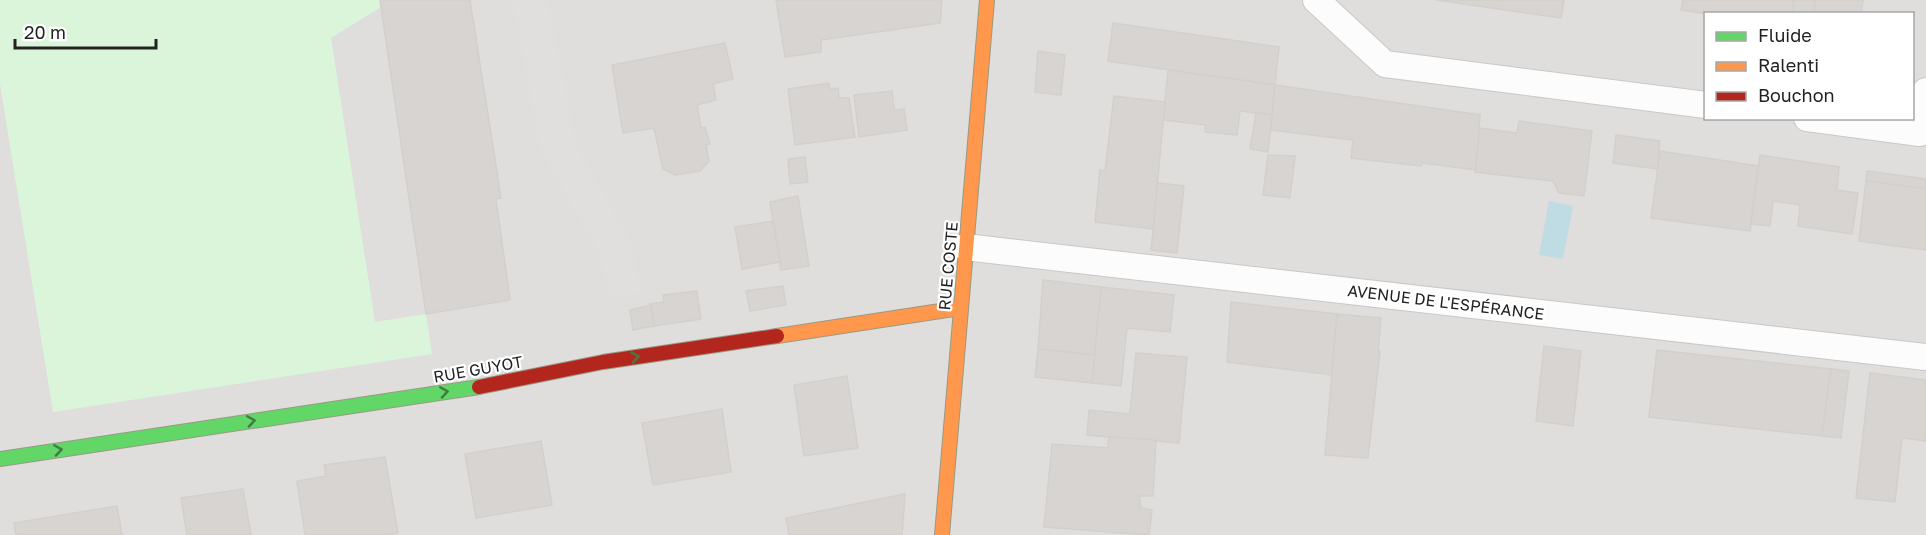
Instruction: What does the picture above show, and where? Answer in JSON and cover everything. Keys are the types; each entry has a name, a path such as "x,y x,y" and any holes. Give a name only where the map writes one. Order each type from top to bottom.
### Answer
{"street":[{"name":"RUE COSTE","path":"942,535 987,0"},
{"name":"RUE GUYOT","path":"0,459 490,385 603,362 960,308"}],"lane":[{"path":"1316,0 1385,63 1704,105"},
{"path":"1822,120 1923,134 1926,91"},
{"name":"AVENUE DE L'ESPÉRANCE","path":"965,247 1926,357"}],"shaded area":[{"path":"0,0 1926,0 1926,535 0,535"},
{"path":"513,0 547,0 577,147 632,244 640,291 610,297 598,251 541,152"}],"green space":[{"path":"0,0 380,0 381,7 331,38 375,322 426,314 432,354 53,412 0,84"}],"water":[{"path":"1549,201 1573,206 1563,259 1539,255"}],"building":[{"path":"380,0 470,0 501,198 496,199 510,300 426,314"},
{"path":"776,0 942,0 940,23 821,40 821,52 785,57"},
{"path":"1436,0 1564,0 1561,18"},
{"path":"1683,0 1794,0 1792,12 1704,13 1681,10"},
{"path":"1794,0 1815,0 1814,12 1792,12"},
{"path":"1815,0 1863,0 1861,12 1814,12"},
{"path":"1113,23 1279,47 1275,85 1108,61"},
{"path":"725,43 733,79 713,84 716,100 697,105 701,128 705,127 710,144 706,145 709,161 700,171 675,175 663,169 654,128 623,133 612,65"},
{"path":"1038,51 1065,55 1061,95 1035,92"},
{"path":"1168,70 1275,85 1272,115 1240,111 1237,135 1205,132 1206,125 1163,120"},
{"path":"829,83 830,89 838,88 839,98 849,98 855,137 795,145 788,89"},
{"path":"1275,85 1480,115 1476,170 1422,163 1421,166 1351,158 1353,140 1271,130"},
{"path":"892,91 894,110 904,109 907,130 859,137 854,95"},
{"path":"1114,96 1165,102 1153,229 1095,222 1100,170 1105,171"},
{"path":"1256,113 1272,115 1268,152 1250,149"},
{"path":"1519,121 1592,131 1584,196 1559,193 1553,181 1475,172 1480,128 1517,133"},
{"path":"1616,135 1660,141 1657,169 1613,163"},
{"path":"1660,151 1758,166 1750,231 1651,218"},
{"path":"1268,155 1295,156 1290,198 1263,195"},
{"path":"1760,155 1839,167 1837,190 1858,193 1852,234 1798,226 1800,205 1773,201 1770,226 1751,224"},
{"path":"805,157 808,182 790,184 788,159"},
{"path":"1867,171 1926,179 1926,189 1866,181"},
{"path":"1866,181 1926,189 1926,250 1859,241"},
{"path":"1158,183 1184,186 1177,253 1151,250"},
{"path":"798,196 809,266 781,270 770,202"},
{"path":"773,221 780,262 742,269 735,227"},
{"path":"1043,280 1101,287 1095,355 1038,349"},
{"path":"783,286 786,305 750,311 746,291"},
{"path":"1101,287 1174,295 1170,332 1127,328 1121,386 1092,383"},
{"path":"697,291 701,319 654,326 650,304 664,302 663,295"},
{"path":"1231,302 1337,314 1332,375 1227,362"},
{"path":"651,305 654,326 633,330 630,310"},
{"path":"1337,314 1381,318 1378,351 1380,351 1368,458 1325,455"},
{"path":"1544,346 1581,351 1573,426 1536,421"},
{"path":"1038,349 1095,355 1092,383 1035,377"},
{"path":"1657,350 1831,369 1822,436 1649,417"},
{"path":"1136,353 1187,357 1179,443 1087,435 1089,410 1130,414"},
{"path":"1831,369 1849,371 1841,438 1822,436"},
{"path":"1870,373 1926,380 1926,441 1902,438 1895,502 1856,498"},
{"path":"847,376 858,448 804,456 794,385"},
{"path":"722,409 731,472 653,485 642,423"},
{"path":"1109,437 1156,440 1153,496 1139,496 1141,508 1152,510 1149,535 1044,527 1052,444 1108,448"},
{"path":"541,441 552,505 476,518 465,454"},
{"path":"385,457 398,533 305,535 297,481 326,476 324,465"},
{"path":"243,489 251,535 187,535 181,498"},
{"path":"905,494 902,535 789,535 786,518"},
{"path":"117,506 122,535 16,535 14,523"}],"traffic: fast":[{"path":"0,459 479,387"}],"traffic: slow":[{"path":"942,535 987,0"},
{"path":"777,336 960,308"}],"traffic: jam":[{"path":"479,387 603,362 777,336"}]}
